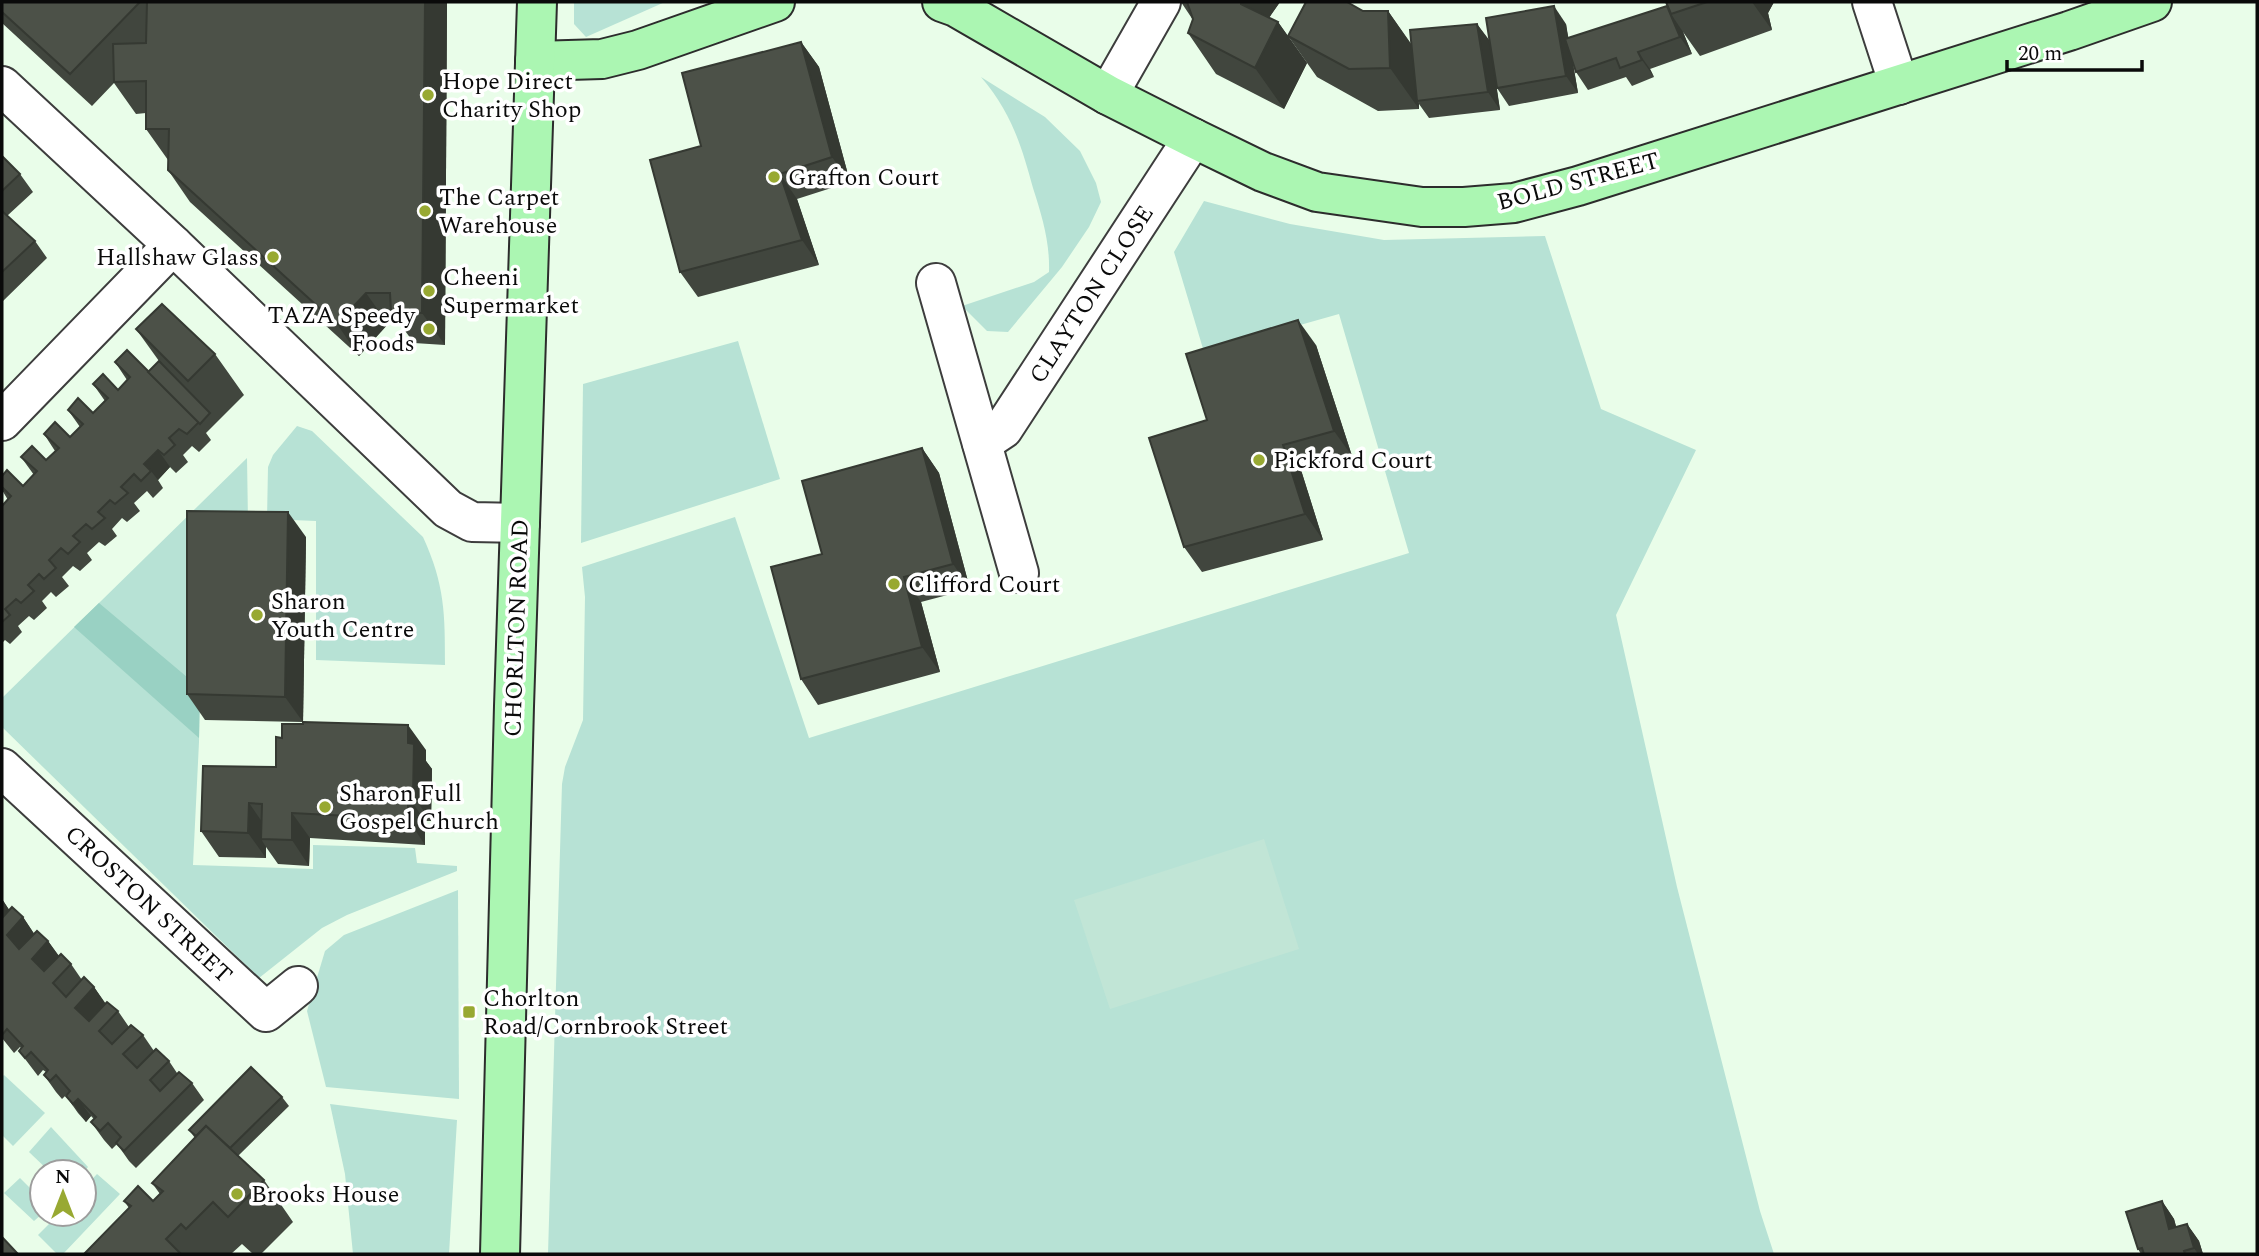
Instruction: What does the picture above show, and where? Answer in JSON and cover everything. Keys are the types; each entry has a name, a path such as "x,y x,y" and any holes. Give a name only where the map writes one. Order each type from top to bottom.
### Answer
{"street":[{"name":"CHORLTON ROAD","path":"500,1254 537,2"},
{"path":"535,61 602,59 638,50 775,2"},
{"name":"BOLD STREET","path":"942,2 967,13 1108,95 1263,172 1317,192 1422,207 1514,203 1578,186 2152,2"},
{"path":"1108,95 1161,2"},
{"path":"1872,2 1899,85"},
{"path":"2,87 173,245 448,509 472,522 520,523"},
{"name":"CLAYTON CLOSE","path":"982,443 1003,429 1193,138"},
{"path":"2,421 173,245"},
{"path":"936,283 1019,573"},
{"name":"CROSTON STREET","path":"2,768 275,1020 298,986"}],"shaded area":[{"path":"574,2 665,2 586,37 574,24"},
{"path":"981,77 1045,117 1080,151 1096,183 1101,202 1089,227 1062,267 1008,332 987,331 962,306 1034,282 1049,272 1047,240 1019,143 1000,103"},
{"path":"1204,201 1290,224 1384,240 1545,236 1601,409 1696,450 1616,615 1677,887 1760,1211 1774,1254 548,1254 562,784 565,767 583,720 585,597 582,567 735,517 809,738 1409,553 1339,314 1204,352 1174,252"},
{"path":"738,341 780,479 581,543 583,384"},
{"path":"297,426 312,431 423,537 440,585 445,630 445,665 316,660 316,521 267,519 268,467 273,455"},
{"path":"247,458 248,522 203,522 199,742 193,865 313,869 313,845 415,848 417,863 457,866 457,871 347,915 322,928 259,978 2,727 2,698"},
{"path":"99,603 200,688 199,738 74,627"},
{"path":"458,890 459,1099 326,1087 307,1011 325,951 344,935"},
{"path":"4,1075 45,1113 13,1146 2,1135"},
{"path":"330,1104 457,1120 449,1254 353,1254 345,1174"},
{"path":"51,1127 80,1158 35,1158 29,1152"},
{"path":"98,1175 120,1194 98,1217"},
{"path":"20,1178 28,1186 28,1215 4,1193"},
{"path":"45,1228 88,1228 63,1254 57,1254 38,1235"}],"green space":[{"path":"1264,839 1299,949 1110,1009 1074,900"}],"building":[{"path":"2,2 140,2 70,74 2,12"},
{"path":"147,2 425,2 422,313 391,311 390,293 366,293 337,324 168,170 169,129 146,129 146,81 114,82 113,44 146,43"},
{"path":"1187,2 1241,2 1278,22 1255,68 1188,33 1193,19"},
{"path":"1306,2 1347,2 1363,11 1388,11 1390,68 1349,69 1288,36"},
{"path":"1666,2 1707,2 1671,14"},
{"path":"1554,6 1566,76 1497,88 1486,18"},
{"path":"1667,6 1680,37 1638,52 1642,60 1620,68 1616,58 1576,72 1565,39"},
{"path":"1477,24 1488,92 1417,101 1410,30"},
{"name":"Grafton Court","path":"801,42 832,157 780,174 802,240 680,272 650,160 701,146 682,73"},
{"path":"2,156 20,174 2,191"},
{"path":"2,211 35,241 2,272"},
{"path":"162,304 215,354 188,381 136,329"},
{"name":"Pickford Court","path":"1298,320 1334,431 1283,445 1305,514 1184,547 1149,438 1207,420 1186,354"},
{"path":"127,350 199,422 187,434 179,429 169,438 175,445 164,455 158,450 144,464 151,471 141,481 134,474 121,487 128,493 115,504 110,500 98,512 105,518 92,529 86,524 73,536 80,542 68,554 61,548 49,560 56,568 44,579 39,574 28,585 34,591 21,603 16,599 5,609 10,615 2,622 2,506 11,496 2,487 2,476 7,470 23,486 37,471 21,457 32,446 46,460 59,448 44,434 55,422 70,437 83,424 68,410 78,398 93,413 108,398 93,384 103,374 118,390 130,377 115,362"},
{"path":"159,361 210,413 200,424 148,372"},
{"name":"Clifford Court","path":"922,448 953,564 904,577 922,647 801,679 771,567 822,554 802,481"},
{"path":"187,511 288,512 285,697 187,694"},
{"name":"Sharon Full Gospel Church","path":"303,722 408,725 408,743 414,744 413,796 408,796 408,819 292,813 292,840 261,839 262,804 249,803 248,833 201,831 203,766 276,767 276,737 282,738 282,724"},
{"path":"12,907 23,917 7,935 19,949 37,931 48,941 32,959 44,971 61,954 71,964 53,983 66,997 84,977 94,987 75,1008 89,1021 107,1002 118,1011 99,1031 112,1044 131,1025 143,1035 123,1054 137,1068 156,1049 169,1061 150,1080 160,1091 179,1072 192,1083 124,1151 116,1143 121,1137 108,1123 100,1131 91,1122 96,1117 78,1099 73,1104 66,1096 70,1091 56,1075 50,1081 44,1075 48,1070 31,1052 25,1058 19,1051 23,1046 7,1029 2,1035 2,918"},
{"path":"251,1067 282,1097 230,1148 206,1126 196,1136 189,1130"},
{"path":"206,1126 264,1180 228,1217 213,1202 186,1229 181,1224 166,1239 181,1254 84,1254 131,1206 124,1201 138,1186 153,1201 163,1191 152,1183"},
{"path":"2162,1201 2169,1229 2187,1224 2194,1248 2184,1251 2185,1254 2144,1254 2142,1248 2138,1249 2126,1212"},
{"path":"2,1237 18,1254 2,1254"}],"place":[{"name":"Hope Direct Charity Shop","path":"428,95"},
{"name":"Grafton Court","path":"774,177"},
{"name":"The Carpet Warehouse","path":"425,211"},
{"name":"Hallshaw Glass","path":"273,257"},
{"name":"Cheeni Supermarket","path":"429,291"},
{"name":"TAZA Speedy Foods","path":"429,329"},
{"name":"Pickford Court","path":"1259,460"},
{"name":"Clifford Court","path":"894,584"},
{"name":"Sharon Youth Centre","path":"257,615"},
{"name":"Sharon Full Gospel Church","path":"325,807"},
{"name":"Chorlton Road/Cornbrook Street","path":"469,1012"},
{"name":"Brooks House","path":"237,1194"}]}
